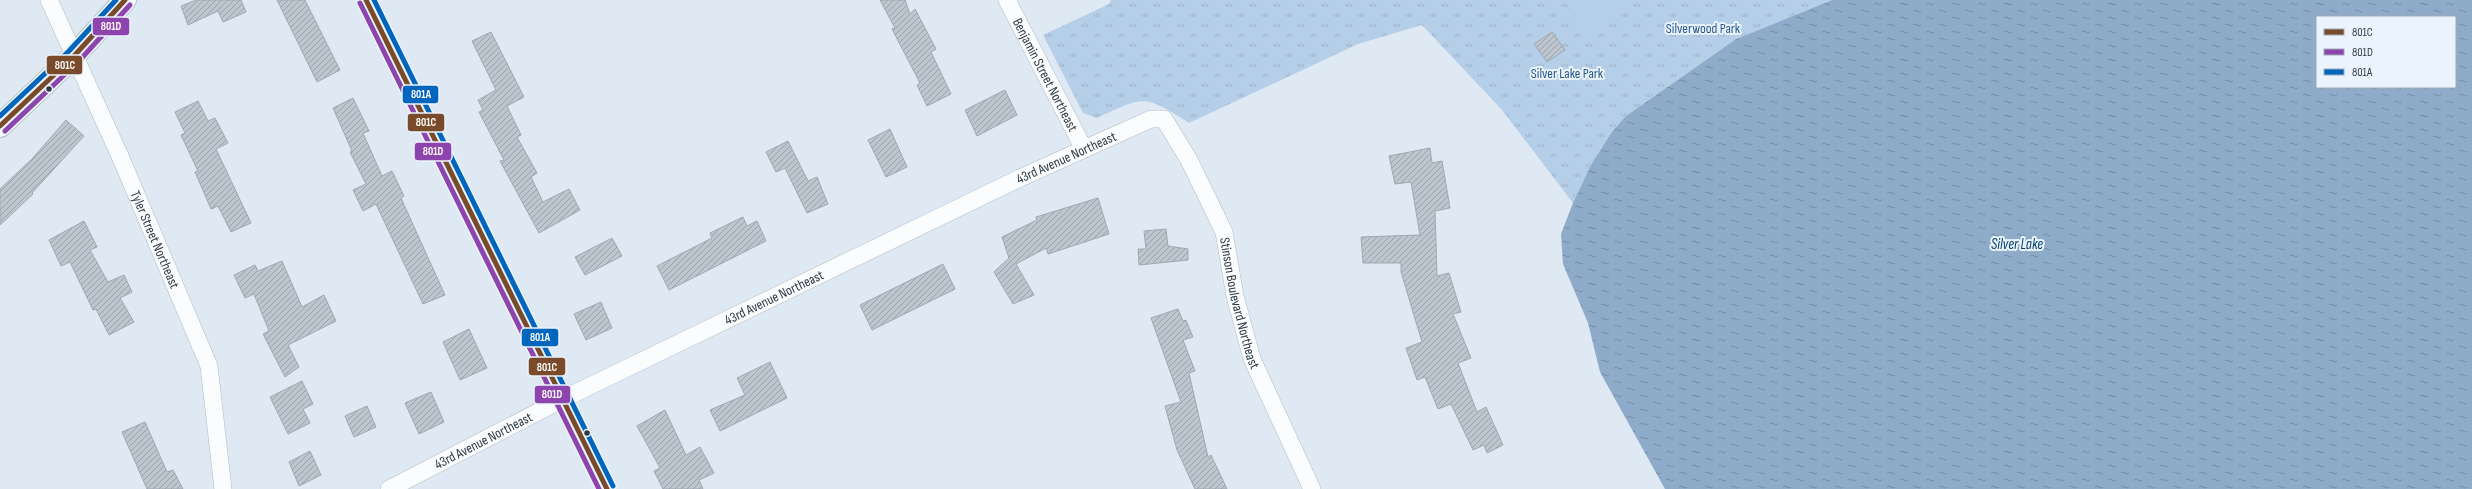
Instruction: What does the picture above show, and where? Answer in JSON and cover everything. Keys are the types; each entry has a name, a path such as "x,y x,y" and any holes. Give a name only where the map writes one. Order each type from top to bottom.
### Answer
{"street":[{"name":"Tyler Street Northeast","path":"49,0 120,156 209,366 223,489"},
{"path":"0,126 74,56 124,0"},
{"path":"366,0 607,489"},
{"name":"Benjamin Street Northeast","path":"1008,0 1084,149"},
{"name":"43rd Avenue Northeast","path":"389,489 563,399 1012,181 1151,119 1164,119"},
{"name":"Stinson Boulevard Northeast","path":"1164,119 1189,160 1224,232 1235,296 1252,359 1312,489"},
{"path":"597,489 598,471"}],"green space":[{"name":"Silver Lake Park","path":"1111,0 1832,0 1736,39 1626,116 1596,157 1573,203 1502,110 1422,25 1358,44 1189,123 1162,107 1144,101 1125,105 1097,118 1083,113 1043,35 1109,4"},
{"path":"1564,0 1618,0 1624,10 1588,35"}],"water":[{"name":"Silver Lake","path":"1832,0 2472,0 2472,489 1665,489 1600,372 1588,323 1563,264 1561,234 1573,203 1591,165 1612,132 1626,116 1736,39"}],"building":[{"path":"196,0 241,0 246,12 223,22 218,11 188,25 181,6"},
{"path":"277,0 305,0 340,70 317,82"},
{"path":"880,0 905,0 910,14 915,9 936,49 931,52 951,94 927,106 917,85 920,83 892,29 895,28"},
{"path":"491,32 524,97 507,106 521,135 517,137 537,173 531,177 543,202 569,189 580,210 539,233 500,161 504,160 479,112 483,110 478,100 496,90 472,41"},
{"path":"1552,32 1565,50 1547,62 1534,44"},
{"path":"1005,90 1017,115 977,136 965,110"},
{"path":"353,98 369,131 363,133 382,176 392,171 404,196 401,198 445,295 423,304 376,204 363,211 353,190 366,184 350,152 352,151 333,108"},
{"path":"198,101 208,121 215,118 228,143 216,149 251,223 231,232 218,206 211,209 195,172 198,171 181,135 185,133 175,112"},
{"path":"66,120 84,136 32,193 33,194 0,225 0,189 32,159"},
{"path":"890,129 907,167 886,177 868,140"},
{"path":"788,141 808,181 817,177 828,204 807,213 785,168 776,172 766,152"},
{"path":"1430,148 1432,163 1442,161 1450,208 1435,211 1437,276 1449,273 1461,312 1453,314 1471,358 1458,363 1477,412 1486,407 1503,445 1487,453 1484,445 1473,450 1451,404 1438,409 1425,377 1417,380 1406,348 1422,342 1401,272 1401,263 1363,263 1361,237 1420,235 1411,182 1395,184 1389,156"},
{"path":"1098,198 1109,234 1048,254 1046,248 1016,264 1034,295 1013,304 994,272 1009,258 1002,237 1037,220 1036,217"},
{"path":"743,217 747,226 757,221 766,241 669,290 657,266 712,238 710,233"},
{"path":"84,221 97,247 90,250 108,282 124,275 132,292 120,298 134,322 109,335 96,309 93,310 70,262 61,266 49,240"},
{"path":"1166,229 1168,246 1188,249 1188,260 1139,265 1138,249 1146,249 1144,231"},
{"path":"612,238 622,256 585,275 575,257"},
{"path":"282,261 302,307 324,295 336,321 288,345 299,367 285,377 263,334 269,331 254,294 245,298 234,275 255,265 258,271"},
{"path":"943,264 955,289 872,330 860,305"},
{"path":"601,302 612,328 586,340 574,314"},
{"path":"1178,309 1183,321 1186,320 1193,337 1183,340 1195,371 1189,373 1208,457 1211,455 1227,489 1195,489 1177,450 1165,406 1181,402 1151,318"},
{"path":"469,329 487,368 460,380 443,342"},
{"path":"770,362 787,398 720,431 710,410 745,395 737,378"},
{"path":"302,381 313,404 303,409 310,423 288,434 270,397"},
{"path":"431,392 444,422 419,434 405,403"},
{"path":"367,406 376,427 354,437 345,416"},
{"path":"665,410 686,455 700,447 714,473 699,480 703,489 663,489 654,471 660,468 637,426"},
{"path":"145,422 167,472 173,470 183,489 147,489 122,432"},
{"path":"310,451 321,475 299,486 289,462"}],"transit line":[{"name":"801A","path":"0,116 69,51 116,0"},
{"name":"801C","path":"0,126 74,56 125,0"},
{"name":"801C","path":"366,0 607,489"},
{"name":"801A","path":"374,0 613,486"},
{"name":"801D","path":"360,3 599,489"},
{"name":"801D","path":"5,131 79,61 130,5"}],"park label":[{"name":"Silverwood Park","path":"1703,28"}]}
